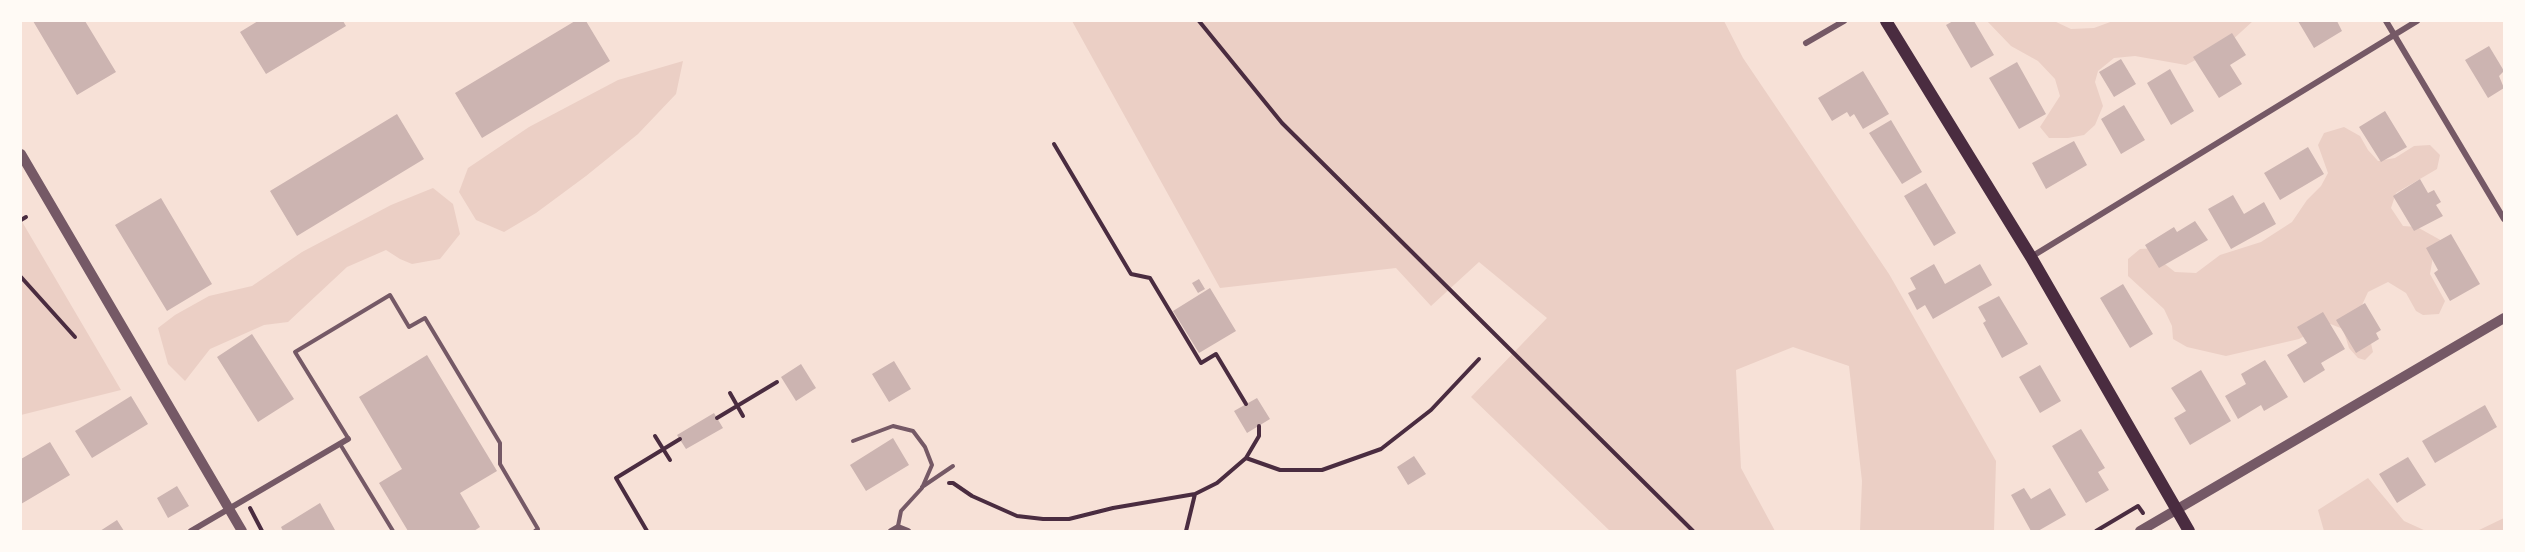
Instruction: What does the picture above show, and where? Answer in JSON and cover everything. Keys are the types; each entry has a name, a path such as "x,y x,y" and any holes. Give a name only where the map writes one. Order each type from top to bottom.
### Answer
{"main road":[{"path":"1886,21 2031,257 2188,531"}],"street":[{"path":"1806,43 1844,21"},
{"path":"2386,21 2504,219"},
{"path":"2031,257 2417,21"},
{"path":"21,154 242,531"},
{"path":"2140,531 2504,318"},
{"path":"191,531 348,439"},
{"path":"895,529 908,531"}],"lane":[{"path":"348,439 295,352 390,295 410,327 425,318 500,443 500,464 538,529 535,531"},
{"path":"853,441 893,426 913,431 932,465 922,488"},
{"path":"340,444 393,531"},
{"path":"895,529 901,511 922,488 953,466"}],"path":[{"path":"1199,21 1282,123 1693,531"},
{"path":"1054,144 1131,274 1150,278 1201,363 1216,354 1246,404"},
{"path":"21,220 26,217"},
{"path":"21,277 75,337"},
{"path":"1246,458 1280,470 1322,470 1381,449 1431,410 1479,359"},
{"path":"717,418 777,382"},
{"path":"730,393 743,416"},
{"path":"922,488 953,483 972,496 1017,516 1069,519 1113,508 1195,494 1217,483 1246,458 1259,436 1258,426"},
{"path":"655,436 670,460"},
{"path":"647,531 616,478 680,440"},
{"path":"1186,531 1195,494"},
{"path":"246,497 262,531"},
{"path":"2096,531 2138,506 2151,524"}],"shaded area":[{"path":"1072,21 1724,21 1743,58 1889,274 1996,461 1994,531 1860,531 1862,481 1849,366 1793,347 1736,370 1741,468 1775,531 1610,531 1471,397 1547,318 1479,262 1431,306 1396,268 1220,288"},
{"path":"1987,21 2054,21 2071,29 2094,28 2113,21 2253,21 2230,42 2186,65 2135,56 2114,58 2098,71 2095,82 2103,106 2095,125 2084,135 2049,138 2040,127 2060,96 2055,79 2038,61 2011,46"},
{"path":"683,61 676,94 638,134 586,176 536,213 504,232 476,220 459,192 468,168 529,127 618,80"},
{"path":"2344,127 2360,136 2378,161 2395,158 2414,146 2430,145 2440,155 2437,169 2396,193 2391,208 2403,226 2417,227 2444,242 2433,257 2430,274 2445,301 2439,314 2423,315 2416,311 2406,293 2388,282 2368,292 2362,305 2373,352 2365,360 2358,358 2349,348 2343,329 2328,323 2299,339 2226,356 2187,347 2173,339 2172,326 2164,309 2128,276 2128,259 2140,249 2157,248 2161,261 2175,272 2196,273 2220,255 2261,242 2292,222 2307,200 2321,186 2328,173 2318,145 2324,133"},
{"path":"433,188 453,204 460,234 440,259 412,264 386,250 347,267 288,322 264,325 210,349 185,381 168,364 158,328 175,315 209,296 252,286 302,252 391,205"},
{"path":"21,220 121,390 21,415"},
{"path":"2368,478 2404,521 2426,531 2324,531 2318,510"},
{"path":"2504,518 2504,531 2477,531"}],"building":[{"path":"33,21 85,21 116,72 77,95"},
{"path":"258,21 343,21 346,26 266,74 240,32"},
{"path":"575,21 586,21 610,61 482,138 455,93"},
{"path":"1953,21 1974,21 1994,55 1971,68 1946,25"},
{"path":"2298,21 2337,21 2342,31 2314,48"},
{"path":"2232,33 2246,55 2230,65 2242,84 2219,98 2193,57"},
{"path":"2489,46 2504,71 2499,76 2504,88 2488,98 2465,60"},
{"path":"2121,59 2136,84 2114,97 2099,72"},
{"path":"2017,62 2046,114 2019,129 1989,78"},
{"path":"2170,69 2194,111 2171,125 2147,83"},
{"path":"1863,71 1889,114 1863,129 1854,114 1850,117 1847,112 1832,121 1818,98"},
{"path":"2124,105 2145,140 2121,154 2101,119"},
{"path":"2385,111 2407,147 2381,162 2359,127"},
{"path":"397,114 424,159 297,236 270,191"},
{"path":"1891,120 1922,172 1902,184 1869,133"},
{"path":"2074,141 2087,165 2046,189 2032,163"},
{"path":"2308,147 2324,174 2280,200 2264,173"},
{"path":"2420,179 2428,193 2434,190 2441,202 2436,205 2443,216 2414,231 2393,196"},
{"path":"1926,183 1956,233 1934,246 1904,196"},
{"path":"2233,195 2244,214 2264,202 2276,224 2231,249 2208,209"},
{"path":"161,198 212,284 167,311 115,225"},
{"path":"2195,221 2208,240 2159,268 2145,245 2174,227 2177,232"},
{"path":"2451,234 2480,284 2450,301 2434,273 2438,270 2426,248"},
{"path":"1934,264 1945,284 1980,264 1992,285 1933,319 1925,305 1917,310 1908,293 1916,289 1910,278"},
{"path":"1199,279 1205,289 1198,293 1192,283"},
{"path":"2123,284 2153,334 2130,348 2100,298"},
{"path":"1210,288 1236,331 1199,353 1173,311"},
{"path":"1999,296 2028,344 2002,358 1983,323 1986,321 1978,307"},
{"path":"2365,303 2381,330 2376,333 2379,339 2356,353 2336,320"},
{"path":"2323,312 2345,349 2321,363 2325,370 2304,383 2287,355 2307,343 2297,327"},
{"path":"252,334 294,399 258,422 217,357"},
{"path":"427,355 497,471 460,493 480,527 474,531 408,531 379,483 402,469 359,397"},
{"path":"2265,360 2288,397 2264,411 2261,405 2238,419 2225,396 2246,384 2241,374"},
{"path":"894,361 911,389 889,402 872,374"},
{"path":"801,364 816,388 796,401 781,377"},
{"path":"2040,365 2061,401 2040,413 2019,377"},
{"path":"2201,370 2231,421 2190,445 2174,418 2186,411 2171,388"},
{"path":"131,396 148,424 92,458 75,431"},
{"path":"1257,398 1270,419 1247,433 1234,411"},
{"path":"2485,405 2497,427 2435,463 2422,441"},
{"path":"714,413 723,428 686,449 677,435"},
{"path":"2081,429 2105,468 2098,472 2109,490 2086,503 2052,446"},
{"path":"893,438 909,465 866,491 850,465"},
{"path":"50,442 70,475 21,504 21,459"},
{"path":"1414,456 1426,474 1408,485 1397,467"},
{"path":"2408,457 2426,485 2397,503 2379,474"},
{"path":"177,486 189,506 168,518 157,498"},
{"path":"2024,488 2031,499 2050,488 2066,515 2038,531 2031,531 2011,495"},
{"path":"320,503 335,530 283,531 281,527"},
{"path":"117,520 124,531 100,531"}]}
